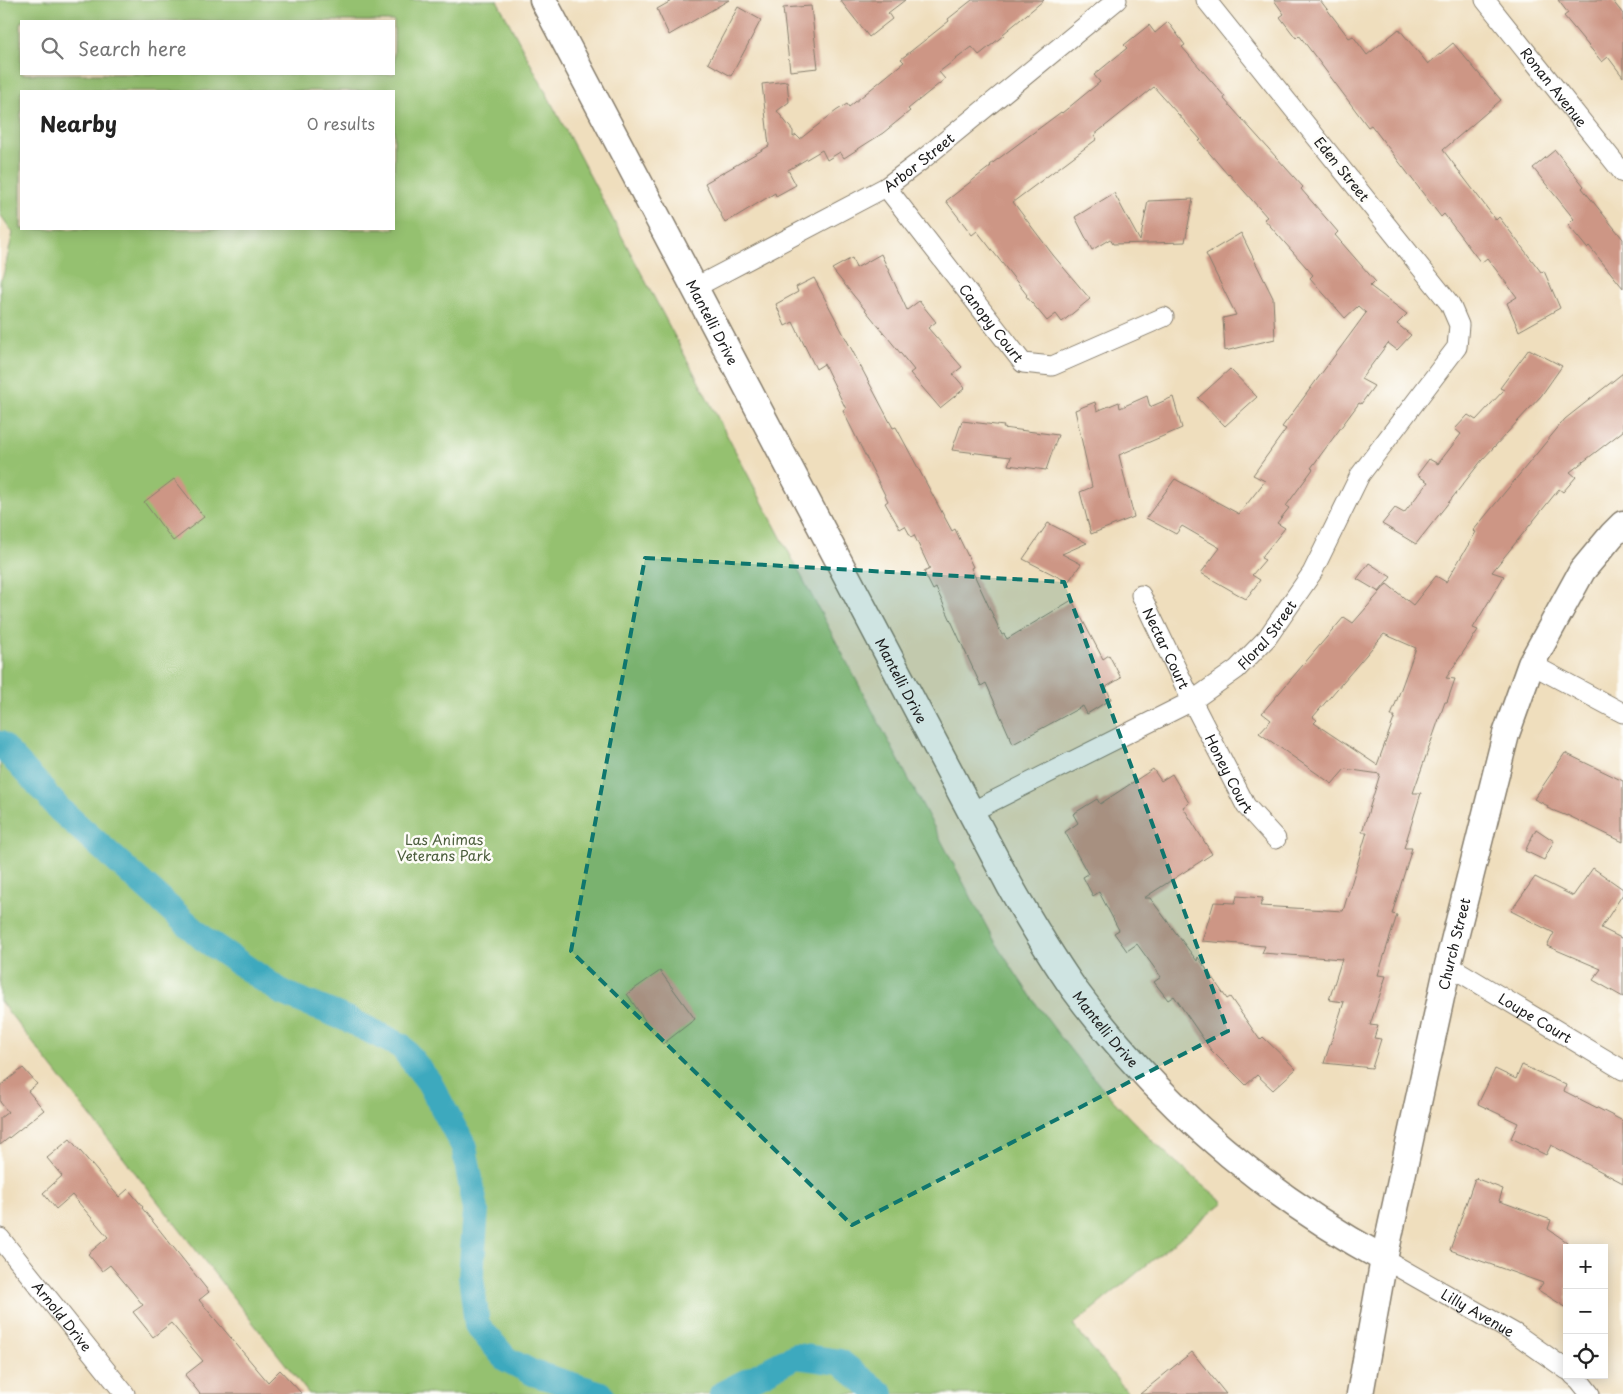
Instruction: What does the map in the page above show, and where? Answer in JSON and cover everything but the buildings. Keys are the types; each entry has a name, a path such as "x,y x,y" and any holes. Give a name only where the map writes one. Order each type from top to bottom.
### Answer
{"street":[{"name":"Mantelli Drive","path":"543,0 1010,886 1074,989 1114,1040 1147,1077 1209,1139 1297,1206 1343,1236 1384,1258"},
{"name":"Arbor Street","path":"694,288 886,187 922,160 1116,0"},
{"name":"Eden Street","path":"1206,0 1450,304 1459,325 1457,347"},
{"name":"Ronan Avenue","path":"1485,0 1623,173"},
{"name":"Canopy Court","path":"886,187 1023,363 1052,366 1164,317"},
{"name":"Floral Street","path":"971,812 1192,701 1237,669 1267,638 1312,573 1360,475 1457,347"},
{"name":"Church Street","path":"1360,1394 1384,1258 1448,965 1506,734 1531,664 1582,571 1623,524"},
{"name":"Nectar Court","path":"1141,595 1192,701"},
{"path":"1531,664 1623,714"},
{"name":"Honey Court","path":"1192,701 1246,806 1276,840"},
{"name":"Loupe Court","path":"1448,965 1623,1070"},
{"name":"Arnold Drive","path":"0,1238 125,1394"},
{"name":"Lilly Avenue","path":"1384,1258 1516,1334 1563,1367"},
{"path":"1578,1379 1590,1394"}],"highlighted area":[{"path":"645,558 1064,582 1228,1031 852,1225 571,951"}],"green space":[{"name":"Las Animas Veterans Park","path":"0,0 497,0 990,933 1045,1016 1086,1069 1130,1119 1162,1150 1224,1202 1073,1325 1129,1394 309,1394 0,1001 0,281 3,276 13,233 0,214"}],"waterway":[{"path":"0,744 44,791"},
{"path":"52,801 204,939 283,993 349,1020 401,1046 429,1082 464,1147 476,1210 471,1276 477,1325 506,1359 533,1373 601,1394"},
{"path":"722,1394 796,1356 840,1362 881,1394"}]}
